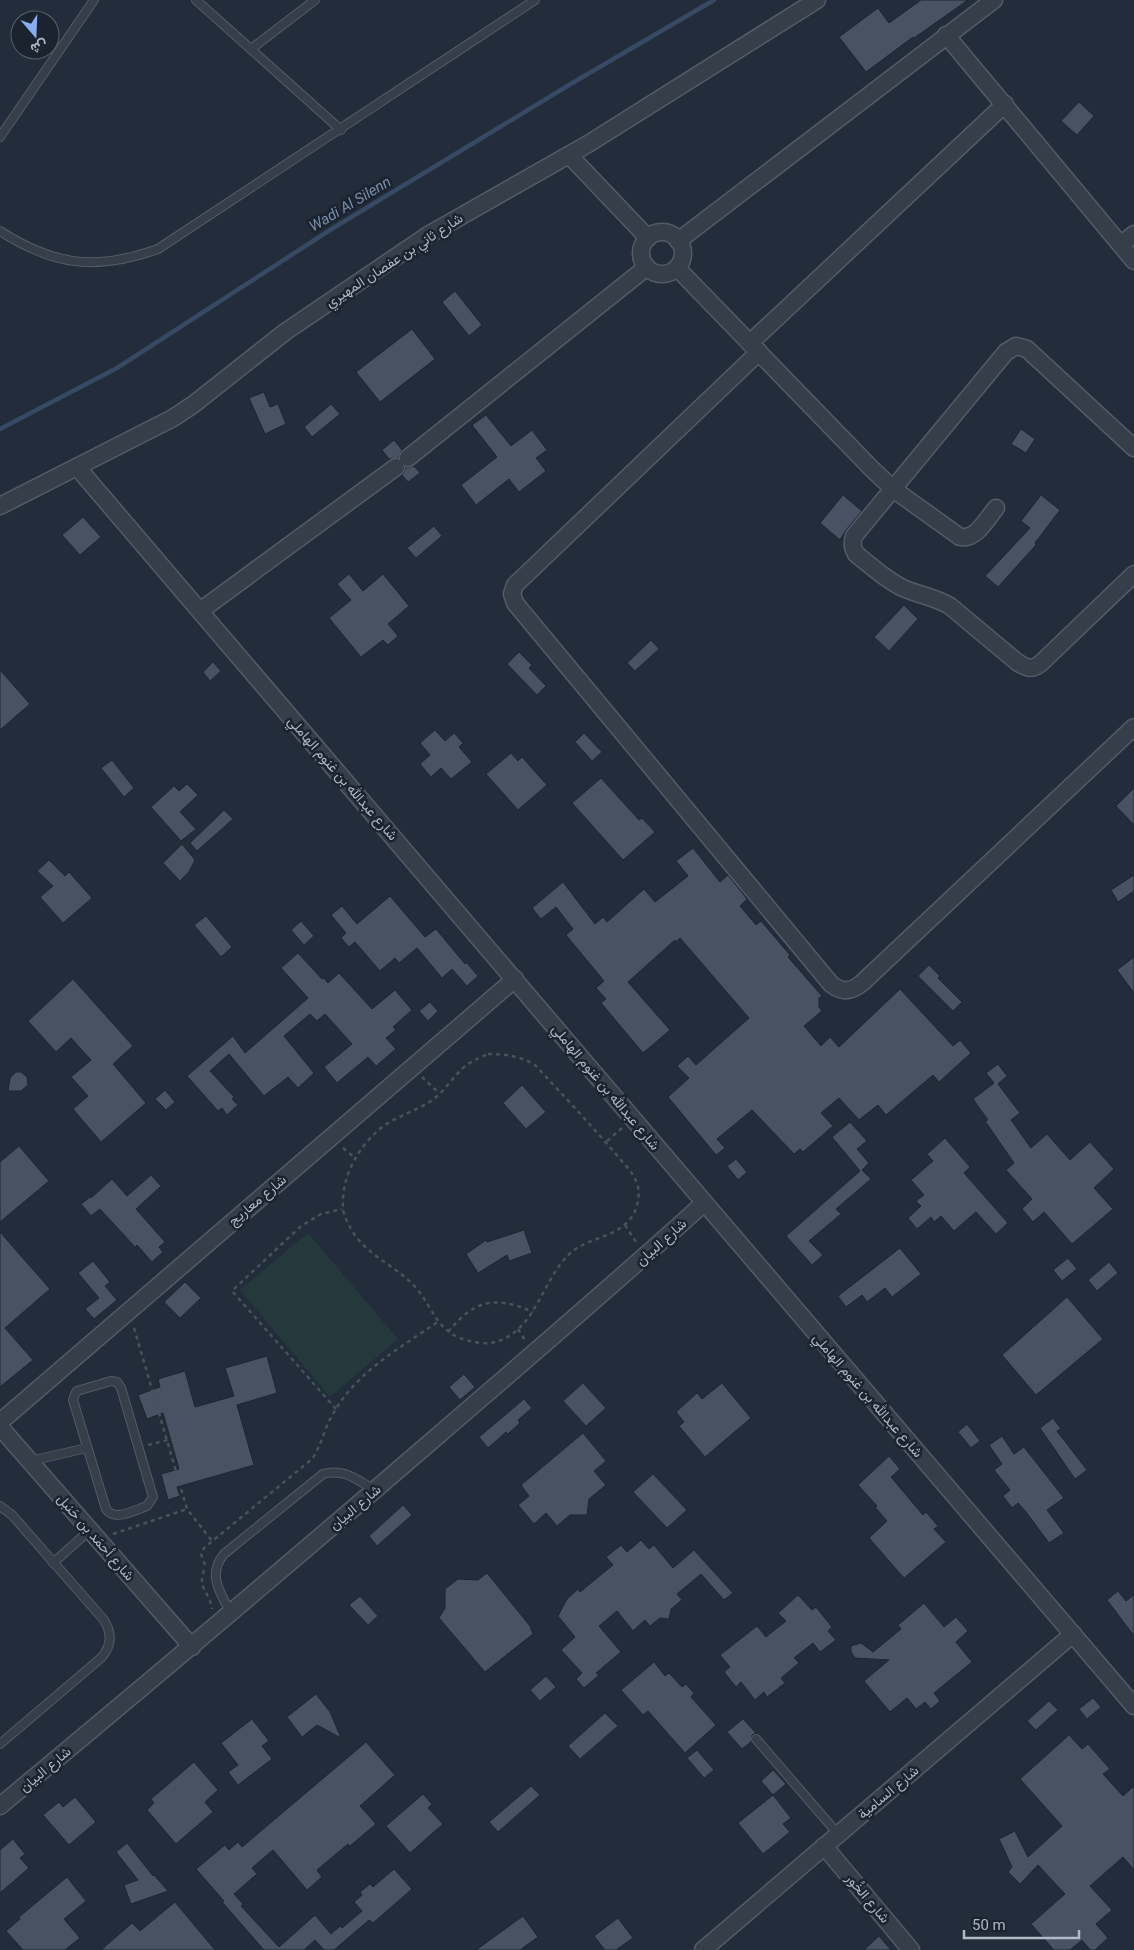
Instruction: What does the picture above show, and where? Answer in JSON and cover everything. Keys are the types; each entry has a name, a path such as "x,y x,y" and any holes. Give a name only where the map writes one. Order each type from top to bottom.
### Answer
{"street":[{"name":"شارع ثاني بن عفصان المهيري","path":"0,506 173,418 194,404 285,332 428,234 569,155 817,0"},
{"path":"678,241 994,0"},
{"path":"946,35 1134,261"},
{"path":"1005,104 755,347 515,585 512,594 514,603 831,984 836,989 843,991 862,984 1134,727"},
{"path":"569,155 648,238"},
{"path":"662,233 669,234 678,241 683,256 677,268 670,273 663,274 656,273 646,267 642,258 642,250 648,238 662,233"},
{"path":"1121,245 1134,234"},
{"path":"200,611 402,462 646,267"},
{"path":"677,268 871,468 893,488 960,537 967,538 974,534 996,508"},
{"path":"1134,448 1027,349 1016,346 1006,352 854,536 853,548 856,554 902,587 940,600 950,606 1024,667 1030,669 1041,663 1134,574"},
{"name":"شارع عبدالله بن غنوم الهاملي","path":"77,467 1134,1706"},
{"name":"شارع معاريج","path":"0,1422 128,1309 514,979"},
{"name":"شارع البيان","path":"0,1806 192,1647 646,1256 704,1203"},
{"name":"شارع أحمَد بن حَنبل","path":"0,1427 192,1647"},
{"name":"شارع السامية","path":"703,1950 1073,1634"},
{"name":"شارع الخُور","path":"824,1846 911,1950"}],"lane":[{"path":"0,137 94,0"},
{"path":"196,0 341,130"},
{"path":"251,49 315,0"},
{"path":"0,231 33,250 57,258 82,262 108,262 134,258 158,249 341,130 535,0"},
{"path":"114,1381 121,1388 139,1447 152,1491 151,1502 147,1506 116,1516 106,1509 87,1448 74,1394 80,1389 114,1381"},
{"path":"30,1461 87,1448"},
{"path":"226,1617 215,1578 215,1569 218,1561 224,1554 323,1474 339,1471 375,1490"},
{"path":"0,1506 12,1515 104,1620 108,1627 110,1644 101,1658 0,1744"},
{"path":"53,1563 94,1535"},
{"path":"756,1739 838,1834"}],"path":[{"path":"488,1054 506,1054 520,1057 534,1064 607,1142 633,1173 638,1188 638,1204 632,1217 614,1233 583,1244 571,1252 552,1276 534,1312 521,1327 510,1335 490,1343 460,1339 448,1332 438,1321 423,1296 402,1273 371,1253 359,1242 350,1228 342,1209 344,1188 351,1163 366,1142 381,1128 402,1114 432,1100 445,1089 462,1069 473,1060 488,1054"},
{"path":"412,1068 439,1093"},
{"path":"607,1142 632,1118"},
{"path":"336,1409 232,1291 301,1226 321,1214 342,1209"},
{"path":"625,1225 646,1256"},
{"path":"448,1332 461,1316 481,1306 508,1302 534,1312"},
{"path":"128,1309 187,1509 212,1541"},
{"path":"226,1617 213,1610 211,1601 204,1591 201,1580 206,1567 201,1554 204,1548 312,1459 318,1450 332,1415 361,1378 438,1321"},
{"path":"139,1447 168,1440"},
{"path":"94,1535 187,1509"}],"green space":[{"path":"308,1233 398,1339 330,1397 240,1290"}],"building":[{"path":"921,0 968,0 866,72 839,37 878,8 889,23"},
{"path":"1079,102 1094,116 1077,135 1061,121"},
{"path":"455,291 482,325 469,336 442,302"},
{"path":"412,329 435,359 380,402 356,372"},
{"path":"264,392 270,407 278,404 286,424 265,434 249,398"},
{"path":"331,404 340,414 312,437 304,427"},
{"path":"486,415 511,446 532,430 547,450 536,458 546,471 519,492 509,479 476,505 461,485 497,457 472,425"},
{"path":"1021,429 1035,439 1026,453 1011,444"},
{"path":"394,440 402,450 398,458 389,459 382,450"},
{"path":"414,466 420,473 408,482 402,475 406,468"},
{"path":"843,495 862,511 840,540 820,523"},
{"path":"1041,495 1060,510 1035,543 1036,545 998,587 985,576 1030,528 1021,521"},
{"path":"83,517 101,537 80,555 62,535"},
{"path":"434,526 442,536 416,558 407,548"},
{"path":"349,574 363,591 383,574 409,606 388,624 398,636 388,645 383,640 361,657 329,618 351,600 337,584"},
{"path":"904,605 918,619 889,651 874,637"},
{"path":"651,640 659,649 635,671 627,663"},
{"path":"519,652 532,665 529,668 546,686 537,695 507,664"},
{"path":"213,662 221,671 210,681 203,672"},
{"path":"0,670 30,704 0,730"},
{"path":"435,730 445,741 454,733 463,743 459,747 472,762 451,779 441,768 431,777 420,764 430,755 420,743"},
{"path":"584,733 602,752 592,761 575,742"},
{"path":"511,753 518,761 522,757 547,785 518,810 486,774"},
{"path":"112,760 134,788 124,797 101,768"},
{"path":"601,778 639,820 642,818 655,832 623,860 572,803"},
{"path":"187,784 198,795 180,812 196,829 181,841 151,807 174,786 179,791"},
{"path":"1134,788 1134,825 1116,806"},
{"path":"224,810 233,819 197,851 190,843"},
{"path":"182,844 195,860 189,872 180,881 163,863"},
{"path":"693,848 720,882 728,875 747,899 740,906 756,925 761,921 790,955 788,957 822,996 819,998 819,1007 822,1011 804,1026 821,1046 830,1037 839,1047 900,989 953,1046 960,1040 971,1053 939,1082 933,1075 886,1115 878,1105 859,1120 839,1098 821,1113 833,1126 803,1152 800,1149 794,1154 752,1110 717,1139 725,1148 716,1155 668,1097 689,1078 677,1066 688,1056 696,1065 749,1018 680,938 676,942 675,940 628,982 670,1030 643,1053 601,1003 606,999 596,988 604,981 566,935 573,929 556,907 541,919 532,908 563,882 595,924 603,917 607,922 644,889 655,902 688,876 676,861"},
{"path":"49,860 65,876 69,872 92,898 63,923 40,897 53,886 37,871"},
{"path":"1134,875 1134,891 1118,902 1111,890"},
{"path":"390,896 425,937 436,929 465,964 466,962 478,976 467,986 452,969 442,978 417,948 399,963 395,958 380,971 355,942 349,947 341,938 346,933 331,915 342,906 357,924"},
{"path":"206,916 232,947 221,957 194,925"},
{"path":"301,921 314,936 304,945 291,930"},
{"path":"298,953 328,983 339,973 372,1009 395,990 412,1010 393,1027 396,1030 386,1038 396,1049 376,1066 368,1057 337,1083 324,1067 352,1044 325,1014 317,1021 310,1014 284,1036 314,1073 298,1088 288,1077 264,1096 229,1054 210,1071 234,1097 232,1099 238,1105 227,1115 222,1108 218,1111 187,1076 233,1036 245,1053 308,998 281,968"},
{"path":"1134,957 1134,993 1117,970"},
{"path":"929,965 940,976 938,978 962,1002 953,1011 918,976"},
{"path":"73,979 133,1046 113,1064 146,1103 101,1142 73,1109 88,1096 71,1077 91,1060 71,1038 56,1052 28,1021"},
{"path":"430,1002 438,1011 428,1021 419,1011"},
{"path":"998,1064 1007,1076 998,1084 1020,1113 1011,1120 1031,1148 1047,1134 1070,1160 1090,1142 1114,1169 1094,1188 1113,1209 1072,1244 1044,1212 1033,1222 1022,1209 1032,1199 1006,1170 1014,1163 985,1121 988,1120 973,1099 994,1083 986,1073"},
{"path":"16,1072 21,1072 27,1077 28,1085 21,1091 8,1091 10,1078"},
{"path":"522,1085 546,1112 526,1129 503,1103"},
{"path":"165,1090 175,1102 166,1110 155,1099"},
{"path":"850,1122 867,1141 857,1149 869,1163 862,1170 871,1179 836,1209 841,1214 809,1241 823,1255 812,1265 786,1236 860,1171 832,1137"},
{"path":"945,1138 970,1167 964,1173 1008,1223 996,1234 976,1212 954,1231 941,1216 934,1222 931,1217 917,1229 908,1218 921,1206 916,1201 924,1195 911,1180 933,1161 927,1154"},
{"path":"19,1146 49,1181 0,1222 0,1162"},
{"path":"736,1159 747,1172 738,1180 727,1166"},
{"path":"151,1175 161,1186 136,1209 165,1242 159,1247 163,1252 152,1262 137,1245 135,1247 100,1209 91,1216 81,1204 91,1198 112,1179 127,1196"},
{"path":"524,1230 532,1253 509,1261 507,1255 478,1273 466,1254 486,1240 487,1242"},
{"path":"0,1232 50,1289 5,1328 33,1360 0,1387"},
{"path":"900,1248 921,1274 892,1297 885,1288 867,1302 862,1295 846,1307 838,1296"},
{"path":"1068,1258 1077,1269 1062,1281 1053,1270"},
{"path":"93,1261 110,1282 105,1286 117,1300 94,1319 85,1309 99,1298 78,1273"},
{"path":"1109,1262 1118,1273 1097,1291 1088,1280"},
{"path":"185,1282 201,1298 180,1318 164,1302"},
{"path":"1067,1297 1103,1339 1036,1395 1002,1355"},
{"path":"267,1356 277,1393 237,1405 254,1465 177,1487 180,1496 168,1500 161,1474 179,1469 163,1413 147,1419 138,1395 160,1387 158,1379 185,1371 195,1407 234,1396 225,1368"},
{"path":"464,1374 475,1387 460,1400 449,1387"},
{"path":"583,1383 606,1408 586,1426 563,1401"},
{"path":"722,1383 751,1418 705,1457 679,1426 684,1422 676,1412 697,1393 702,1399"},
{"path":"524,1399 532,1408 518,1420 520,1423 508,1434 506,1432 488,1448 479,1437"},
{"path":"1053,1418 1061,1429 1057,1431 1087,1470 1075,1479 1040,1428"},
{"path":"967,1424 980,1441 971,1448 958,1432"},
{"path":"583,1433 606,1461 594,1471 606,1485 589,1499 587,1515 570,1515 557,1526 546,1513 534,1524 518,1505 529,1496 521,1485"},
{"path":"1002,1436 1014,1454 1024,1447 1064,1498 1047,1510 1064,1533 1049,1543 1018,1503 1012,1508 1003,1496 1010,1490 994,1470 1002,1464 989,1445"},
{"path":"889,1456 900,1469 891,1477 923,1515 926,1512 938,1526 934,1529 946,1542 904,1578 869,1538 887,1521 875,1507 877,1506 858,1485"},
{"path":"653,1474 687,1510 667,1528 633,1492"},
{"path":"403,1505 412,1515 377,1546 369,1536"},
{"path":"641,1540 649,1549 654,1545 673,1568 694,1550 733,1593 724,1600 701,1574 677,1594 682,1600 671,1609 669,1619 660,1618 650,1626 645,1620 633,1631 617,1611 599,1626 621,1652 596,1673 599,1675 584,1688 576,1679 582,1673 561,1650 575,1637 558,1616 567,1599 578,1589 580,1592 613,1565 606,1557 621,1545 627,1552"},
{"path":"487,1573 530,1626 533,1634 485,1672 439,1618 445,1608 445,1589 458,1579 478,1580"},
{"path":"1118,1591 1126,1601 1134,1595 1134,1636 1107,1600"},
{"path":"798,1595 812,1610 816,1607 832,1627 828,1631 836,1640 820,1652 813,1643 794,1658 799,1663 781,1678 785,1683 767,1697 764,1692 755,1700 741,1682 736,1687 724,1672 730,1667 720,1655 757,1626 766,1637 786,1621 778,1613"},
{"path":"360,1596 378,1616 368,1625 349,1605"},
{"path":"924,1603 944,1627 956,1617 968,1631 956,1642 972,1662 934,1693 940,1701 931,1709 925,1702 916,1709 907,1698 890,1712 864,1681 889,1660 855,1658 851,1652 851,1646 861,1643 873,1652 901,1629 898,1625"},
{"path":"654,1662 665,1676 669,1673 682,1687 686,1684 694,1693 691,1697 716,1725 685,1753 648,1711 643,1715 621,1690"},
{"path":"546,1676 556,1687 540,1701 530,1690"},
{"path":"316,1694 330,1712 341,1738 317,1725 302,1737 287,1717"},
{"path":"1093,1698 1101,1707 1087,1719 1079,1709"},
{"path":"1049,1701 1058,1710 1036,1730 1027,1721"},
{"path":"605,1713 618,1726 580,1759 568,1746"},
{"path":"252,1719 269,1741 262,1746 272,1759 238,1785 228,1772 238,1765 221,1743"},
{"path":"743,1719 756,1733 752,1735 751,1742 742,1749 727,1732"},
{"path":"1069,1735 1082,1749 1088,1744 1110,1769 1103,1774 1123,1796 1134,1786 1134,1870 1123,1857 1090,1886 1112,1910 1096,1924 1108,1938 1095,1950 1090,1950 1082,1940 1070,1950 1054,1950 1031,1924 1065,1894 1038,1865 1020,1884 1008,1872 1012,1867 999,1839 1015,1831 1028,1857 1062,1826 1020,1779"},
{"path":"366,1742 395,1775 360,1806 376,1824 317,1870 322,1877 307,1890 273,1850 252,1868 257,1874 234,1894 243,1904 241,1906 279,1947 315,1915 331,1934 340,1926 342,1928 362,1911 354,1902 362,1895 360,1892 370,1884 373,1887 394,1869 412,1889 373,1923 369,1920 334,1950 324,1950 315,1940 304,1950 264,1950 196,1869 225,1845 229,1850 238,1842 242,1847"},
{"path":"697,1750 714,1770 704,1778 687,1758"},
{"path":"194,1762 218,1790 205,1802 213,1812 176,1844 147,1810 154,1803 151,1799"},
{"path":"773,1770 786,1784 773,1795 761,1781"},
{"path":"531,1786 540,1795 498,1832 489,1822"},
{"path":"423,1794 432,1804 428,1808 443,1824 410,1853 386,1826"},
{"path":"773,1795 791,1818 783,1824 790,1832 763,1854 738,1823"},
{"path":"75,1797 96,1822 69,1845 43,1815 59,1802 63,1807"},
{"path":"13,1839 25,1854 20,1858 29,1868 0,1893 0,1850"},
{"path":"127,1843 153,1876 168,1891 131,1904 124,1885 138,1880 116,1852"},
{"path":"67,1877 86,1901 64,1919 80,1938 65,1950 23,1950 6,1931 20,1919 19,1917"},
{"path":"175,1902 215,1950 101,1950 132,1923 140,1931"},
{"path":"523,1916 538,1937 520,1950 476,1950"},
{"path":"618,1918 633,1938 616,1950 605,1950 594,1936"},
{"path":"879,1936 891,1950 864,1950"}],"waterway":[{"name":"Wadi Al Silenn","path":"0,429 117,368 330,230 569,85 714,0"}]}
